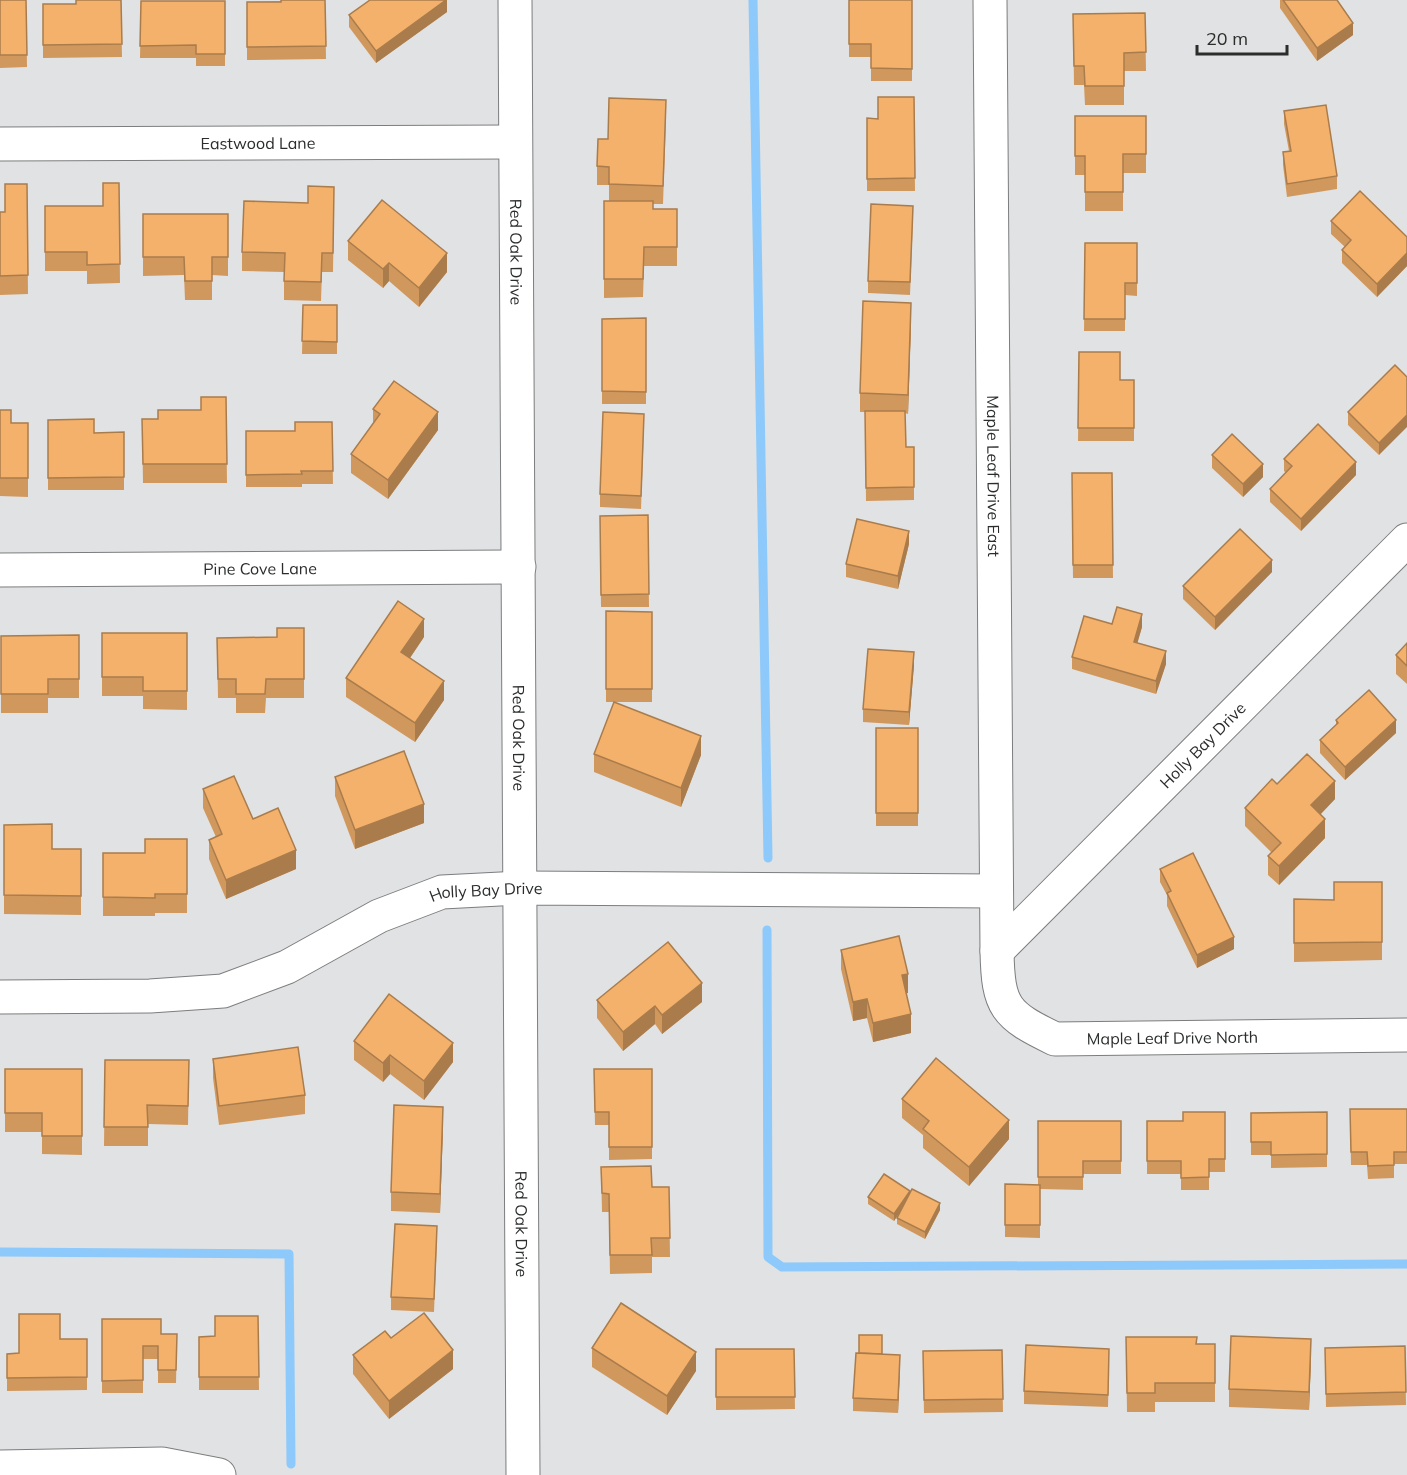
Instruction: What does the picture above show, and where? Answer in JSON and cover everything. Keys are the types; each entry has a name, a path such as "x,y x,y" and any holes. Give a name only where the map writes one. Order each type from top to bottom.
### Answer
{"street":[{"name":"Red Oak Drive","path":"515,0 523,1475"},
{"name":"Maple Leaf Drive East","path":"990,0 997,951"},
{"name":"Eastwood Lane","path":"0,144 515,142"},
{"name":"Holly Bay Drive","path":"997,951 1407,540"},
{"name":"Pine Cove Lane","path":"0,570 519,567"},
{"name":"Holly Bay Drive","path":"0,997 150,996 223,991 287,967 379,916 442,892 521,888 996,891"},
{"name":"Maple Leaf Drive North","path":"997,951 998,983 1004,1005 1028,1026 1055,1039 1407,1035"},
{"path":"0,1467 80,1471 162,1464 219,1475"}],"building":[{"path":"0,0 26,0 27,55 0,55"},
{"path":"76,0 121,0 122,44 43,45 43,4 76,4"},
{"path":"281,0 325,0 326,46 247,47 247,2 281,2"},
{"path":"370,0 446,0 376,51 349,15"},
{"path":"849,0 912,0 912,69 871,68 871,44 849,44"},
{"path":"1283,0 1337,0 1353,23 1317,48"},
{"path":"141,1 225,1 225,54 196,54 196,45 140,46"},
{"path":"1145,13 1146,52 1124,53 1124,86 1085,86 1084,66 1074,66 1073,14"},
{"path":"878,97 914,97 915,178 867,179 867,118 878,119"},
{"path":"609,98 666,100 663,186 609,184 609,167 597,166 598,139 608,139"},
{"path":"1326,105 1337,176 1287,184 1283,152 1291,151 1284,111"},
{"path":"1075,116 1146,116 1146,154 1123,154 1123,192 1085,192 1085,156 1075,156"},
{"path":"103,183 119,183 120,264 87,265 87,252 45,252 45,206 103,206"},
{"path":"5,184 27,184 28,275 0,276 0,212 5,212"},
{"path":"308,186 334,187 333,253 322,253 321,282 284,281 285,253 242,252 244,201 308,203"},
{"path":"1360,191 1407,237 1407,253 1377,284 1342,250 1351,240 1331,221"},
{"path":"382,200 447,253 419,288 389,263 383,269 348,241"},
{"path":"604,201 653,201 653,209 677,209 677,247 644,247 643,279 604,279"},
{"path":"871,204 913,206 910,282 868,281"},
{"path":"143,214 228,214 228,257 212,257 212,281 185,281 184,257 143,257"},
{"path":"1085,243 1137,243 1137,283 1125,283 1125,319 1084,319"},
{"path":"863,301 911,303 908,395 860,393"},
{"path":"303,305 337,305 337,342 302,341"},
{"path":"646,318 646,392 602,391 602,319"},
{"path":"1079,352 1120,352 1120,380 1134,380 1134,428 1078,428"},
{"path":"1395,365 1407,377 1407,415 1379,443 1348,412"},
{"path":"394,381 438,412 388,480 351,454 380,414 373,409"},
{"path":"201,397 226,397 227,464 143,464 142,419 158,419 158,410 201,410"},
{"path":"0,410 11,410 11,423 28,423 28,478 0,478"},
{"path":"865,411 905,411 906,447 914,447 914,487 866,488"},
{"path":"603,412 644,414 641,496 600,494"},
{"path":"94,419 94,433 124,432 124,477 48,478 48,420"},
{"path":"295,422 332,422 333,471 246,475 246,431 295,431"},
{"path":"1318,424 1356,462 1301,519 1270,489 1292,466 1284,459"},
{"path":"1232,434 1263,464 1243,484 1212,455"},
{"path":"1072,473 1112,473 1113,565 1073,565"},
{"path":"648,515 649,594 601,595 600,516"},
{"path":"857,519 909,531 898,576 846,564"},
{"path":"1240,529 1272,560 1215,617 1183,586"},
{"path":"398,601 424,619 401,652 444,681 415,723 346,678"},
{"path":"1117,607 1142,614 1134,642 1166,651 1156,681 1072,657 1084,616 1112,624"},
{"path":"606,611 652,612 652,689 606,689"},
{"path":"277,628 304,628 304,679 266,679 265,694 236,694 236,679 218,679 217,638 277,637"},
{"path":"102,633 187,633 187,691 143,691 143,677 102,677"},
{"path":"79,635 79,679 48,679 48,694 1,694 1,636"},
{"path":"1407,643 1407,666 1396,655"},
{"path":"868,649 914,652 909,712 863,709"},
{"path":"1369,690 1396,720 1345,767 1320,740 1338,723 1336,720"},
{"path":"614,702 701,736 681,788 594,754"},
{"path":"876,728 918,728 918,813 876,813"},
{"path":"404,751 424,804 355,830 335,777"},
{"path":"1307,754 1335,781 1311,805 1325,819 1279,866 1268,856 1281,843 1245,808 1272,779 1277,784"},
{"path":"234,776 253,819 278,808 296,850 226,880 209,840 222,834 203,789"},
{"path":"52,824 52,849 81,849 81,896 4,895 4,825"},
{"path":"145,839 187,839 187,894 155,894 155,898 103,897 103,853 145,853"},
{"path":"1193,853 1234,937 1197,955 1167,893 1171,891 1160,869"},
{"path":"1334,882 1382,882 1382,942 1294,943 1294,899 1334,900"},
{"path":"899,936 908,974 902,975 911,1014 873,1023 867,999 853,1002 841,950"},
{"path":"668,942 702,983 662,1015 655,1006 623,1032 597,1000"},
{"path":"389,994 453,1043 424,1081 390,1055 383,1063 354,1041"},
{"path":"298,1047 305,1095 219,1106 213,1059"},
{"path":"936,1058 1009,1120 969,1167 923,1129 929,1121 902,1099"},
{"path":"105,1060 189,1060 188,1106 147,1105 148,1127 104,1127"},
{"path":"5,1069 82,1069 82,1136 42,1136 42,1113 5,1113"},
{"path":"594,1069 652,1069 652,1147 609,1147 609,1112 595,1112"},
{"path":"394,1105 443,1107 440,1194 391,1192"},
{"path":"1350,1109 1407,1109 1407,1152 1394,1152 1394,1165 1368,1166 1367,1152 1351,1152"},
{"path":"1183,1112 1225,1112 1225,1159 1209,1159 1209,1177 1181,1178 1181,1161 1147,1161 1147,1121 1183,1121"},
{"path":"1327,1112 1327,1154 1271,1155 1271,1142 1251,1142 1251,1113"},
{"path":"1038,1121 1121,1121 1121,1161 1083,1161 1083,1177 1038,1177"},
{"path":"651,1166 652,1187 669,1187 670,1238 651,1238 652,1255 610,1255 609,1194 602,1193 601,1167"},
{"path":"884,1174 910,1191 894,1214 868,1197"},
{"path":"1005,1184 1040,1185 1040,1225 1005,1225"},
{"path":"912,1189 940,1203 925,1232 897,1218"},
{"path":"395,1224 437,1226 434,1299 391,1297"},
{"path":"621,1303 696,1352 667,1396 592,1348"},
{"path":"424,1313 453,1350 389,1401 353,1355 385,1331 391,1338"},
{"path":"19,1314 60,1314 60,1339 87,1339 87,1377 7,1378 7,1354 19,1353"},
{"path":"215,1316 258,1316 259,1377 199,1377 199,1337 215,1336"},
{"path":"102,1319 161,1319 161,1334 177,1334 176,1370 158,1370 158,1346 143,1346 143,1380 102,1381"},
{"path":"859,1335 882,1335 882,1354 859,1353"},
{"path":"1231,1336 1311,1339 1309,1392 1229,1389"},
{"path":"1126,1337 1197,1337 1196,1344 1215,1344 1215,1383 1155,1383 1155,1393 1127,1393"},
{"path":"1026,1345 1109,1349 1108,1395 1024,1391"},
{"path":"1405,1346 1406,1392 1326,1394 1325,1348"},
{"path":"716,1349 794,1349 795,1397 716,1397"},
{"path":"1002,1350 1003,1399 924,1400 923,1351"},
{"path":"856,1353 900,1355 898,1400 853,1398"}],"waterway":[{"path":"753,0 768,858"},
{"path":"767,930 768,1257 782,1267 1407,1264"},
{"path":"0,1252 289,1254 291,1464"}]}
